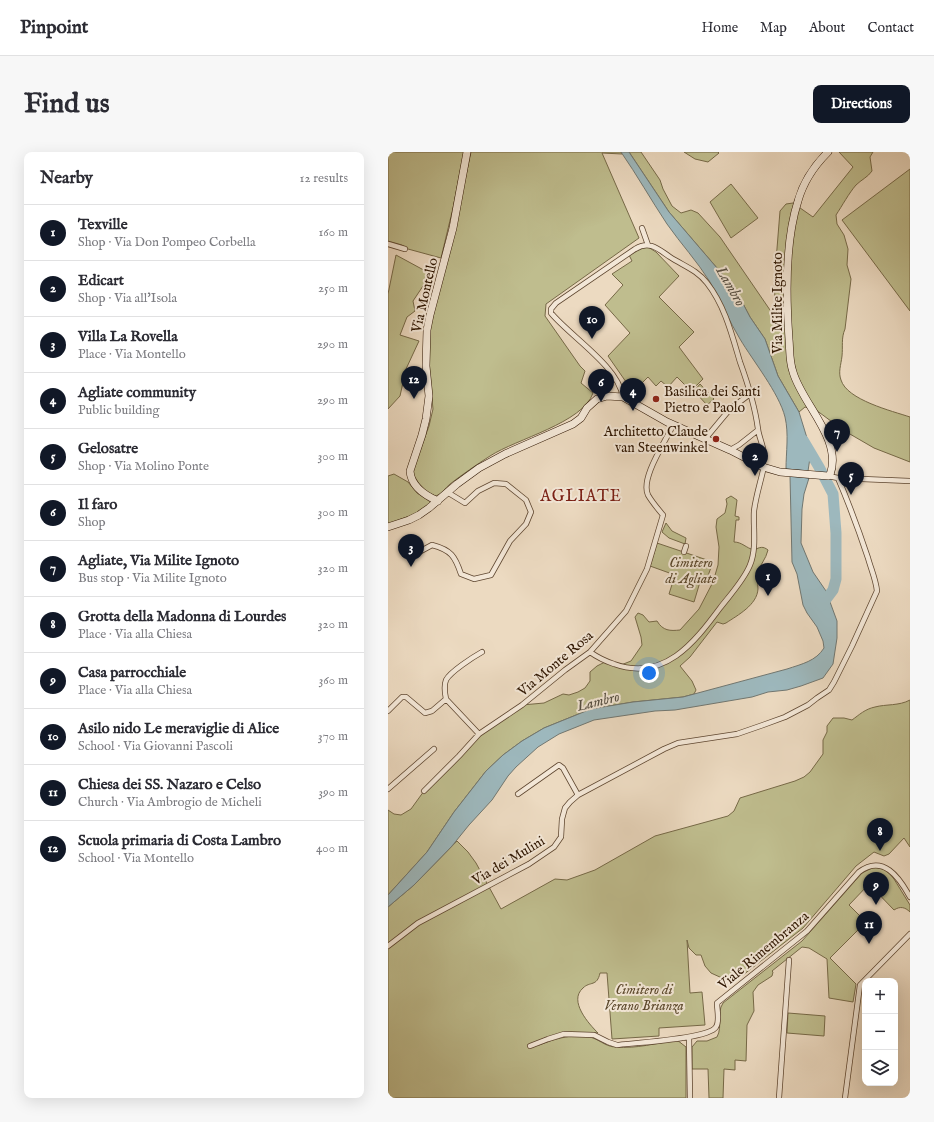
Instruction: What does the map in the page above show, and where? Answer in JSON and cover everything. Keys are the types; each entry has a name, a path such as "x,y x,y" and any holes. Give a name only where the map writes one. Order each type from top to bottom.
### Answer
{"street":[{"name":"Via Montello","path":"438,501 429,497 416,486 410,477 410,471 426,418 428,396 426,344 429,322 454,223 467,152"},
{"name":"Via Milite Ignoto","path":"828,152 812,172 801,192 798,201 791,227 788,281 790,360 793,374 807,402 828,437 832,454 831,473 828,476"},
{"path":"642,228 648,245"},
{"path":"388,244 406,249"},
{"path":"624,398 622,389 614,376 585,344 551,313 551,308 556,303 641,245 648,245 692,268 707,282 713,291 732,331 754,406 758,430 764,449 764,456"},
{"path":"705,439 730,409 750,394"},
{"path":"388,528 419,515 479,468 505,454 573,424 581,418 597,399 607,396 624,398 674,425 764,467 786,472 838,478 910,481"},
{"name":"Via Monte Rosa","path":"424,791 479,734 522,705 590,652 626,611 647,569 663,515 648,495 646,488 647,479 652,466 674,425"},
{"path":"730,450 758,430"},
{"path":"590,652 597,657 624,668 650,668 668,662 696,639 736,587 750,565 754,543 754,510 757,490 764,467"},
{"name":"Via dei Mulini","path":"388,946 418,923 529,864 554,847 561,837 563,812 570,802 578,795 664,749 678,744 737,734 785,717 808,705 829,690 852,646 877,591 866,552 838,478"},
{"path":"419,552 432,545 445,549 457,560 461,574 474,579 490,575 499,563 510,541 526,524 531,512 526,500 506,484 494,483 478,491 465,504 447,492"},
{"path":"684,552 686,546"},
{"path":"479,734 446,699 445,692 446,680 455,671 482,652"},
{"path":"388,711 402,697 406,697 426,713 432,711 446,699"},
{"path":"388,789 434,749"},
{"path":"518,794 559,766 563,768 578,795"},
{"name":"Viale Rimembranza","path":"530,1046 564,1034 594,1035 608,1042 617,1044 689,1037 710,1032 716,1028 718,1020 717,1003 804,933 859,872 866,867 874,865 884,867 894,874 910,897"},
{"path":"845,1098 860,985 910,934"},
{"path":"779,1098 789,960"},
{"path":"689,1037 690,1098"}],"green space":[{"path":"388,152 464,152 441,258 408,249 402,245 388,241"},
{"path":"471,152 621,152 622,154 602,153 639,238 546,304 545,316 585,371 581,383 593,393 587,404 563,422 490,456 450,484 436,496 432,495 422,487 412,472 429,426 433,409 428,358 428,336 454,231"},
{"path":"629,152 641,152 660,180 672,206 681,213 691,210 698,213 720,237 770,310 776,308 774,286 780,211 786,204 793,203 813,217 853,167 839,152 873,152 870,157 872,171 856,185 836,215 837,224 844,235 848,249 847,265 851,279 840,374 841,380 845,387 861,399 871,404 910,417 910,462 874,448 843,430 816,410 805,407 799,412 778,376 765,339 750,317 739,296 669,212"},
{"path":"684,152 719,153 708,162 695,159"},
{"path":"910,169 910,311 842,220"},
{"path":"731,184 758,218 731,238 710,202"},
{"path":"648,247 656,252 679,276 659,297 694,332 679,347 703,379 691,391 677,377 668,387 661,381 656,386 648,377 633,392 608,356 630,333 605,305 623,285 612,274 632,261 629,255"},
{"path":"396,255 431,274 413,301 415,311 407,317 400,335 419,341 406,369 400,396 388,409 388,294"},
{"path":"700,384 714,399 707,405 694,391"},
{"path":"394,474 408,482 417,493 432,503 415,514 388,524 388,476"},
{"path":"731,496 737,500 735,516 739,517 739,520 736,520 734,542 754,550 761,547 768,550 757,573 757,595 751,605 726,623 723,624 717,622 690,657 680,666 692,681 696,690 694,694 683,697 633,702 591,709 544,728 522,741 503,755 486,771 454,812 427,852 388,895 388,810 394,814 401,815 411,809 424,791 479,734 522,705 544,703 563,694 569,695 578,692 585,688 590,681 590,672 597,666 607,661 621,665 631,661 642,645 635,617 638,613 643,615 649,622 657,621 664,629 680,630 699,609 713,582 718,565 719,547 716,527 717,519 725,513 727,504 726,499"},
{"path":"666,523 672,531 686,538 685,544 669,538 662,532"},
{"name":"Cimitero di Agliate","path":"657,543 713,562 705,584 700,582 694,602 669,594 675,575 650,566"},
{"name":"Cimitero di Verano Brianza","path":"910,700 910,847 904,838 889,854 884,856 874,852 856,866 803,928 738,978 722,978 711,973 705,966 701,955 696,955 689,948 687,940 690,993 702,992 705,1025 659,1028 659,1036 612,1039 607,973 600,973 595,982 583,988 579,993 578,999 579,1006 585,1018 598,1033 568,1033 538,1041 539,1045 573,1036 586,1036 613,1047 624,1047 677,1040 686,1047 686,1098 388,1098 388,907 414,885 457,841 476,863 501,909 555,879 567,880 595,870 655,836 728,816 734,811 740,798 795,781 804,777 810,772 823,754 823,740 827,732 827,726 833,718 852,720 868,709"},
{"path":"874,867 883,869 894,879 910,905 910,912 902,908 894,910 869,884 849,905 866,922 830,958 856,984 853,1002 829,998 827,959 809,948 802,947 772,971 772,976 758,985 753,992 754,1011 747,1025 746,1061 735,1060 735,1070 724,1069 723,1098 709,1098 708,1069 692,1069 692,1047 697,1041 707,1041 717,1037 719,1033 720,1011 723,1003 802,941 862,873"},
{"path":"788,1013 825,1016 824,1036 787,1033"}],"water":[{"path":"621,152 629,152 669,212 739,296 750,317 765,339 778,376 799,412 811,451 808,471 786,469 786,423 782,408 777,398 765,377 745,348 710,282 667,224"},
{"path":"790,476 809,478 804,494 802,509 801,543 813,572 826,591 837,621 837,638 833,664 823,678 787,690 768,692 752,697 675,710 655,711 594,720 559,734 538,747 516,767 492,800 452,846 414,885 388,907 388,895 427,852 454,812 486,771 503,755 522,741 544,728 591,709 633,702 683,697 787,669 808,662 821,652 824,648 823,641 817,627 803,605 797,574 792,562"}],"waterway":[{"name":"Lambro","path":"803,440 833,494 836,533 836,579 833,590 821,606"}],"place":[{"name":"Asilo nido Le meraviglie di Alice","path":"592,339"},
{"name":"Scuola primaria di Costa Lambro","path":"414,399"},
{"name":"Basilica dei Santi Pietro e Paolo","path":"656,399"},
{"name":"Il faro","path":"601,402"},
{"name":"Agliate community","path":"633,411"},
{"name":"Architetto Claude van Steenwinkel","path":"716,439"},
{"name":"Agliate, Via Milite Ignoto","path":"837,452"},
{"name":"Edicart","path":"755,476"},
{"name":"Gelosatre","path":"851,495"},
{"name":"Villa La Rovella","path":"411,567"},
{"name":"Texville","path":"768,596"},
{"name":"Grotta della Madonna di Lourdes","path":"880,851"},
{"name":"Casa parrocchiale","path":"876,905"},
{"name":"Chiesa dei SS. Nazaro e Celso","path":"869,944"}],"district":[{"name":"AGLIATE","path":"581,495"}]}
